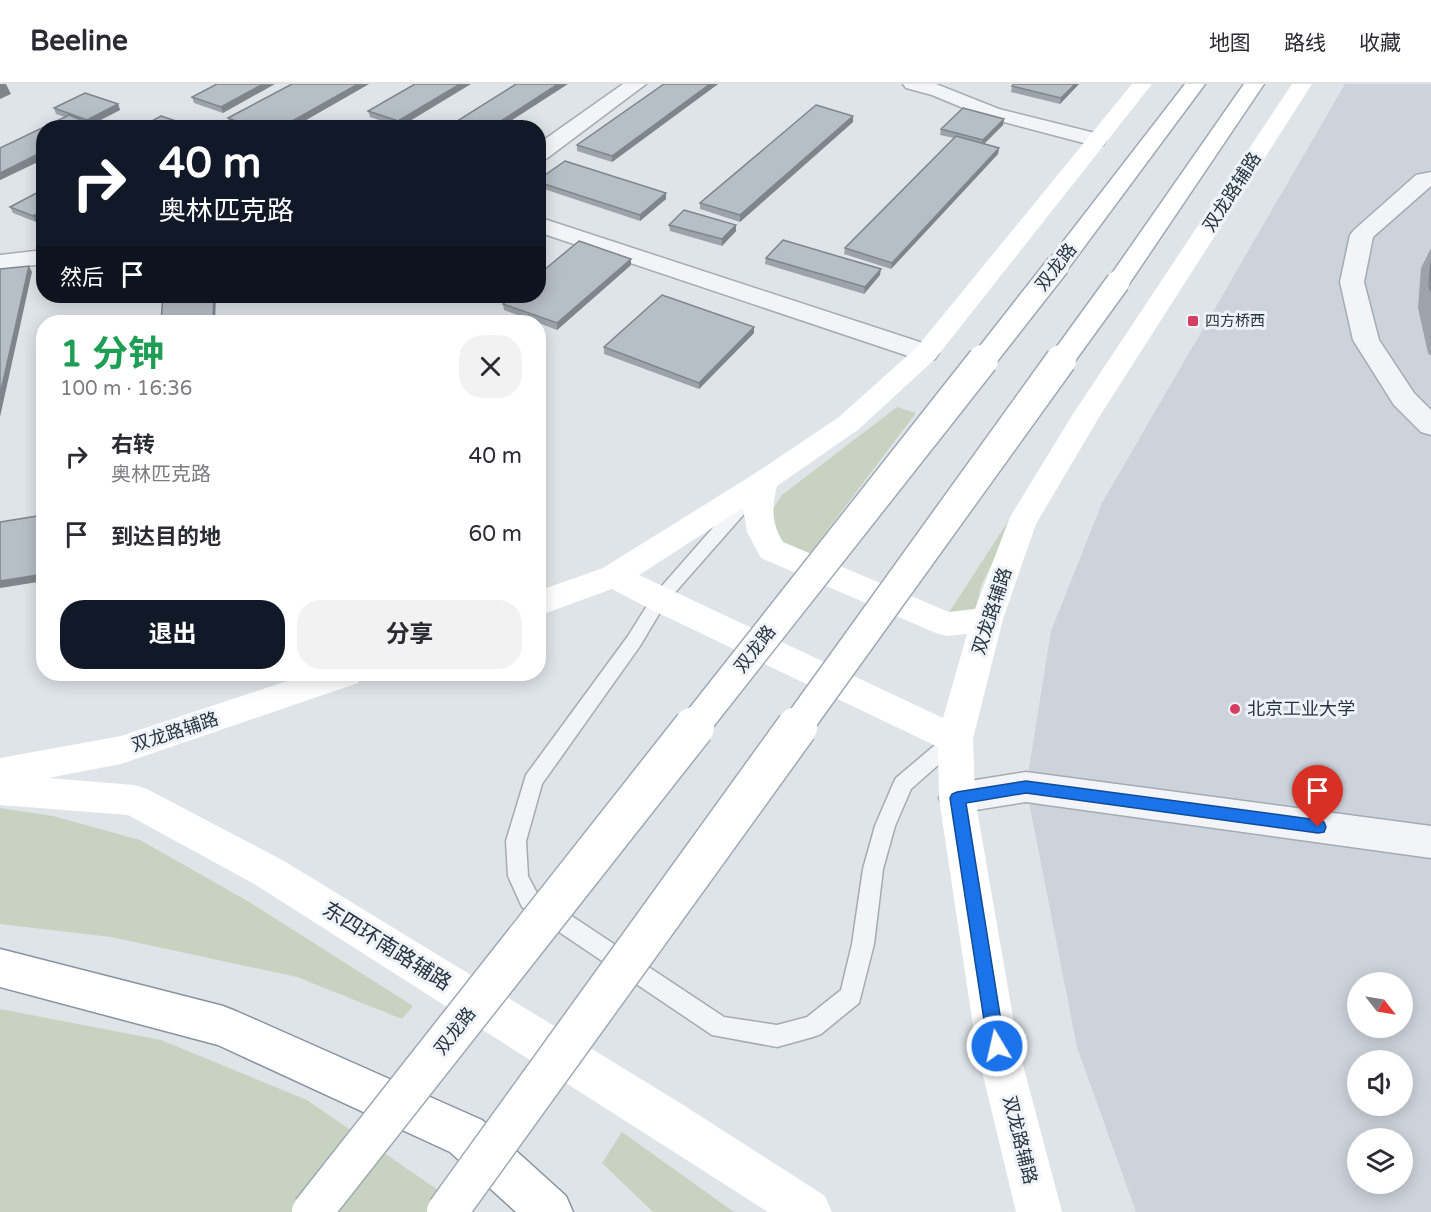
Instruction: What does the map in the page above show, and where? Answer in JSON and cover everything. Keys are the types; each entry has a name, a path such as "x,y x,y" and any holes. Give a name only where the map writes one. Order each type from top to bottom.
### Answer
{"main road":[{"path":"546,601 614,576 764,481 849,423 926,353 1142,84"},
{"name":"双龙路","path":"312,1212 1058,265 1195,84"},
{"path":"447,1212 1118,282 1254,84"},
{"name":"双龙路辅路","path":"1039,1212 997,1046 957,798 955,739 987,619 1021,524 1087,414 1302,84"},
{"path":"764,481 756,516 761,533 772,550 946,624 987,619"},
{"path":"614,576 659,600 955,739"},
{"name":"双龙路辅路","path":"0,773 121,750 325,681"},
{"name":"东四环南路辅路","path":"0,790 134,800 270,873 809,1212"},
{"path":"0,968 223,1026 466,1136 550,1212"}],"street":[{"path":"546,148 636,84"},
{"path":"913,84 939,91 992,113 1095,140"},
{"path":"1431,179 1424,180 1362,235 1352,282 1366,340 1404,399 1431,426"},
{"path":"546,227 926,353"},
{"path":"0,262 36,258"},
{"path":"957,798 1026,787 1431,842"}],"lane":[{"path":"764,481 659,600 634,640 533,781 516,841 519,876 529,900 720,1027 777,1036 813,1026 851,996 863,944 873,869 885,826 903,784 955,739"}],"shaded area":[{"name":"北京工业大学","path":"1345,84 1431,84 1431,1212 1136,1212 1077,1047 1026,787 1051,631 1102,503"}],"green space":[{"path":"897,407 916,413 807,557 777,542 771,512 782,495"},
{"path":"1027,492 981,586 976,609 948,614"},
{"path":"0,808 53,816 140,840 251,903 413,1006 402,1019 297,977 111,937 0,924"},
{"path":"0,1009 161,1040 307,1100 470,1212 0,1212"},
{"path":"622,1132 734,1212 653,1212 602,1163"}],"building":[{"path":"217,84 263,84 221,107 192,97"},
{"path":"292,84 358,84 294,120 233,120 228,118"},
{"path":"415,84 460,84 400,120 368,111"},
{"path":"516,84 558,84 502,120 459,120"},
{"path":"664,84 710,84 612,156 577,145"},
{"path":"1014,84 1075,84 1061,98 1012,86"},
{"path":"85,93 118,104 87,120 54,108"},
{"path":"816,105 853,116 740,215 700,203"},
{"path":"963,108 1004,119 983,140 941,129"},
{"path":"69,115 81,120 59,120"},
{"path":"161,116 173,120 154,120"},
{"path":"36,131 36,155 0,173 0,148"},
{"path":"956,136 999,148 892,263 845,248"},
{"path":"565,161 666,193 640,215 546,185 546,174"},
{"path":"36,193 36,214 33,216 10,207"},
{"path":"684,210 736,225 722,239 669,225"},
{"path":"783,240 881,269 865,287 766,258"},
{"path":"579,241 631,259 557,323 546,319 546,315 534,315 503,304 546,303 546,268"},
{"path":"1431,262 1431,292 1429,285"},
{"path":"29,266 0,395 0,269"},
{"path":"662,295 754,327 699,383 604,347"},
{"path":"162,303 214,303 213,315 162,315"},
{"path":"36,516 36,575 0,581 0,522"}],"place":[{"name":"四方桥西","path":"1193,321"},
{"name":"北京工业大学","path":"1235,709"}],"route":[{"path":"997,1046 957,798 1026,787 1318,827"}]}
